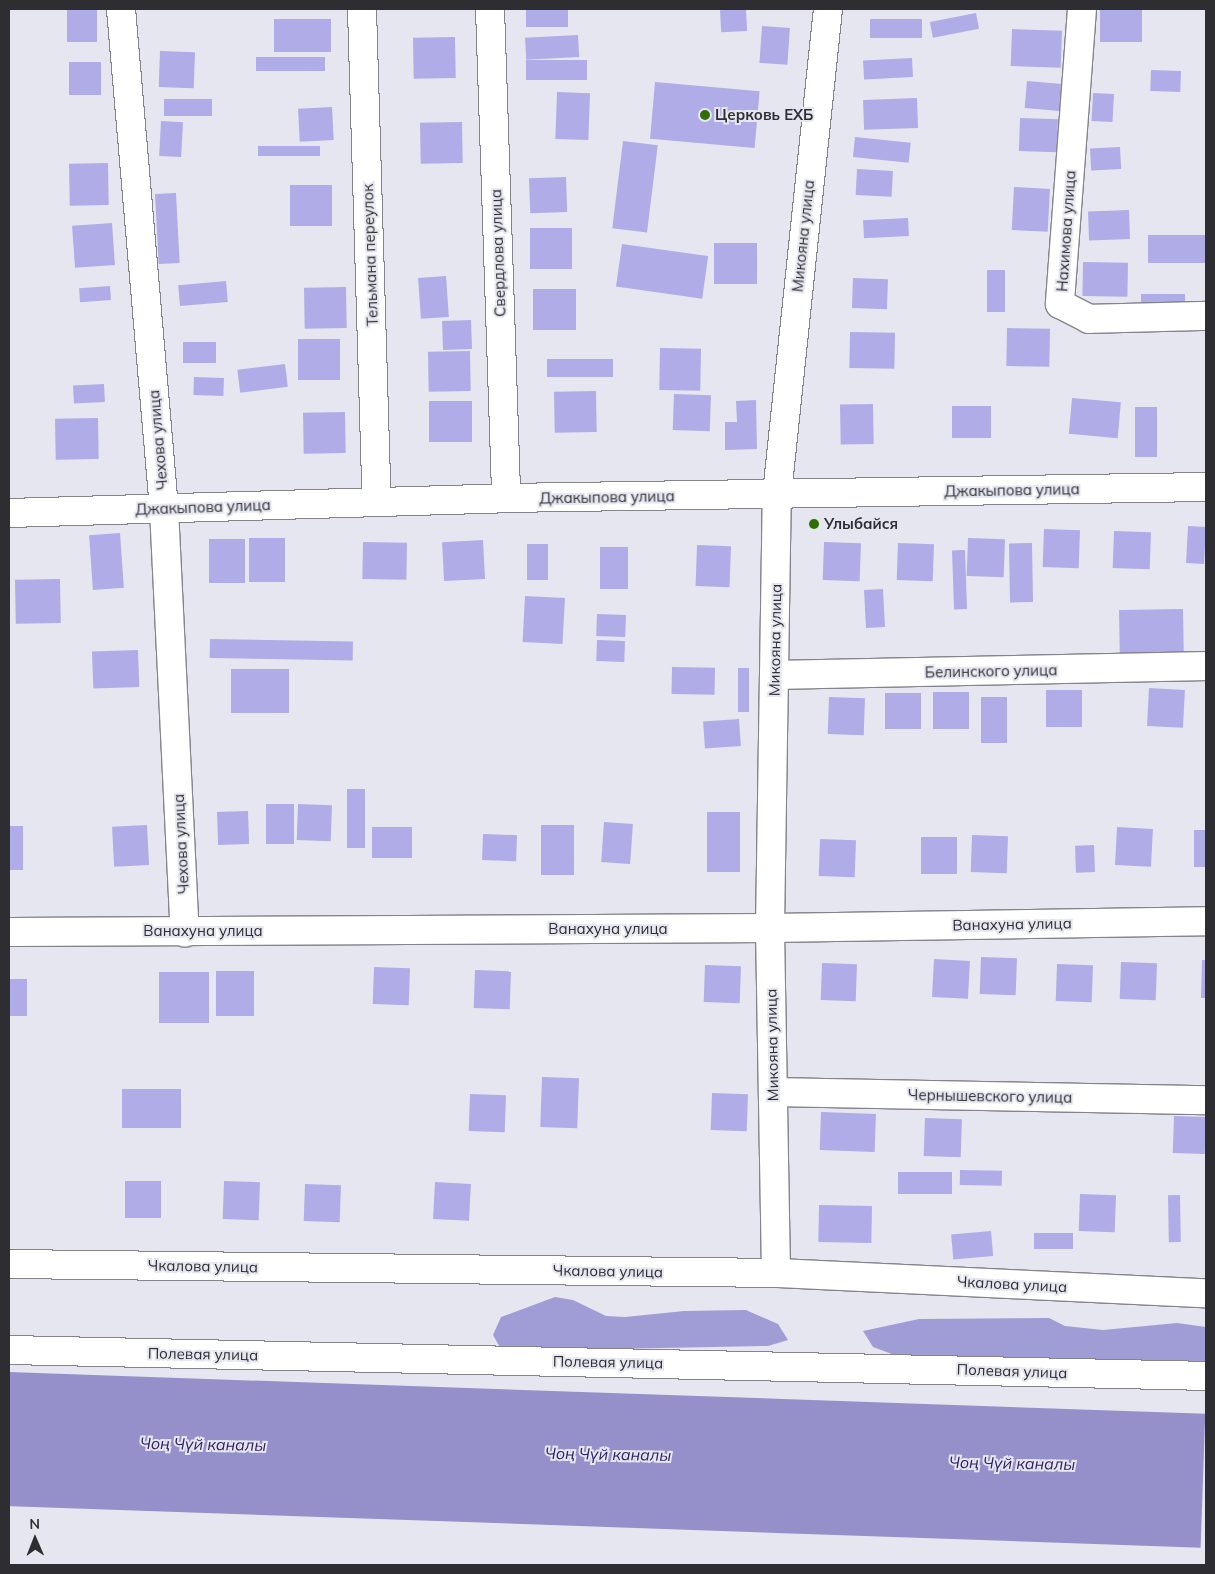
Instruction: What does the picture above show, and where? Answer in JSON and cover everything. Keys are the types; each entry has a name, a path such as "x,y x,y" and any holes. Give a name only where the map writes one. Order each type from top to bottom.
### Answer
{"street":[{"name":"Чехова улица","path":"121,9 164,509 185,932"},
{"name":"Тельмана переулок","path":"362,9 377,502"},
{"name":"Свердлова улица","path":"490,9 506,498"},
{"name":"Микояна улица","path":"776,1273 770,928 777,494 828,9"},
{"name":"Нахимова улица","path":"1082,9 1060,304 1089,319 1206,316"},
{"name":"Джакыпова улица","path":"9,513 506,498 1206,487"},
{"name":"Белинского улица","path":"775,676 1206,666"},
{"name":"Ванахуна улица","path":"9,932 770,928 1206,921"},
{"name":"Чернышевского улица","path":"773,1092 1206,1100"},
{"name":"Чкалова улица","path":"9,1264 776,1273 1206,1293"},
{"name":"Полевая улица","path":"9,1350 1206,1376"}],"shaded area":[{"path":"555,1297 573,1300 606,1316 625,1317 684,1311 746,1310 778,1324 788,1340 768,1346 502,1351 493,1335 501,1317"},
{"path":"1049,1318 1065,1326 1103,1330 1177,1323 1206,1327 1206,1369 908,1360 873,1347 863,1331 919,1319"}],"water":[{"name":"Чоң Чүй каналы","path":"9,1372 1205,1414 1201,1548 9,1506"}],"building":[{"path":"67,9 97,9 97,42 67,42"},
{"path":"526,9 568,9 568,27 526,27"},
{"path":"746,9 747,31 721,32 720,10"},
{"path":"1100,9 1142,9 1142,42 1100,42"},
{"path":"976,13 979,29 933,38 930,22"},
{"path":"274,19 331,19 331,52 274,52"},
{"path":"870,19 922,19 922,38 870,38"},
{"path":"762,26 790,28 787,65 759,63"},
{"path":"1012,29 1062,31 1061,68 1011,66"},
{"path":"578,35 579,57 526,60 525,38"},
{"path":"455,37 456,78 414,79 413,38"},
{"path":"160,51 195,52 194,88 159,87"},
{"path":"256,57 325,57 325,71 256,71"},
{"path":"912,58 913,77 864,80 863,61"},
{"path":"526,60 587,60 587,80 526,80"},
{"path":"69,62 101,62 101,95 69,95"},
{"path":"1151,70 1181,71 1180,92 1150,91"},
{"path":"1027,81 1065,84 1063,111 1025,108"},
{"name":"Церковь ЕХБ","path":"655,82 760,91 755,148 650,139"},
{"path":"557,92 590,93 588,140 555,139"},
{"path":"1093,93 1114,94 1113,122 1092,121"},
{"path":"917,98 918,128 864,130 863,100"},
{"path":"164,99 212,99 212,116 164,116"},
{"path":"332,107 334,140 300,142 298,109"},
{"path":"1020,118 1058,119 1057,152 1019,151"},
{"path":"161,121 183,122 181,157 159,156"},
{"path":"462,122 463,163 421,164 420,123"},
{"path":"855,137 911,143 909,163 853,157"},
{"path":"623,141 658,145 647,233 612,228"},
{"path":"258,146 320,146 320,156 258,156"},
{"path":"1120,147 1121,169 1091,171 1090,149"},
{"path":"108,163 109,205 70,206 69,164"},
{"path":"857,169 893,171 892,197 856,195"},
{"path":"566,177 567,212 530,213 529,178"},
{"path":"290,185 332,185 332,226 290,226"},
{"path":"1014,187 1050,189 1048,232 1012,230"},
{"path":"176,193 180,263 159,264 155,194"},
{"path":"1129,210 1130,239 1089,240 1088,211"},
{"path":"908,218 909,236 864,238 863,220"},
{"path":"112,223 115,265 75,268 72,226"},
{"path":"530,228 572,228 572,269 530,269"},
{"path":"1148,235 1206,235 1206,263 1148,263"},
{"path":"714,243 757,243 757,284 714,284"},
{"path":"622,244 708,256 702,299 616,287"},
{"path":"1083,262 1128,263 1127,297 1082,296"},
{"path":"987,270 1005,270 1005,312 987,312"},
{"path":"446,276 449,317 421,319 418,278"},
{"path":"853,278 888,279 887,309 852,308"},
{"path":"226,281 228,302 180,306 178,285"},
{"path":"110,286 111,300 80,302 79,288"},
{"path":"346,287 347,328 305,329 304,288"},
{"path":"533,289 576,289 576,330 533,330"},
{"path":"1141,294 1185,294 1185,309 1141,309"},
{"path":"471,320 472,349 443,350 442,321"},
{"path":"1007,328 1050,329 1049,367 1006,366"},
{"path":"850,332 895,333 894,369 849,368"},
{"path":"298,339 340,339 340,380 298,380"},
{"path":"183,342 216,342 216,363 183,363"},
{"path":"660,348 701,349 700,391 659,390"},
{"path":"470,351 471,391 429,392 428,352"},
{"path":"547,359 613,359 613,377 547,377"},
{"path":"285,364 288,387 240,393 237,370"},
{"path":"194,377 224,378 223,396 193,395"},
{"path":"104,384 105,402 74,404 73,386"},
{"path":"596,391 597,432 555,433 554,392"},
{"path":"674,394 711,395 710,431 673,430"},
{"path":"1072,398 1121,402 1118,438 1069,434"},
{"path":"756,400 757,449 725,450 725,422 737,422 736,401"},
{"path":"429,401 472,401 472,442 429,442"},
{"path":"873,404 874,444 841,445 840,405"},
{"path":"952,406 991,406 991,438 952,438"},
{"path":"1135,407 1157,407 1157,457 1135,457"},
{"path":"345,412 346,453 304,454 303,413"},
{"path":"98,418 99,459 56,460 55,419"},
{"path":"1188,526 1206,527 1204,564 1186,563"},
{"path":"1044,529 1080,530 1079,568 1043,567"},
{"path":"1114,531 1151,532 1150,569 1113,568"},
{"path":"120,533 124,588 93,590 89,535"},
{"path":"249,538 285,538 285,582 249,582"},
{"path":"968,538 1005,539 1004,577 967,576"},
{"path":"209,539 245,539 245,583 209,583"},
{"path":"483,540 485,579 444,581 442,542"},
{"path":"363,542 407,543 406,580 362,579"},
{"path":"824,542 861,543 860,581 823,580"},
{"path":"898,543 934,544 933,581 897,580"},
{"path":"1009,543 1032,543 1033,602 1010,602"},
{"path":"527,544 548,544 548,580 527,580"},
{"path":"697,545 731,546 730,587 696,586"},
{"path":"600,547 628,547 628,589 600,589"},
{"path":"952,550 965,550 967,609 954,609"},
{"path":"60,579 61,623 16,624 15,580"},
{"path":"883,589 885,627 866,628 864,590"},
{"path":"525,596 565,598 563,644 523,642"},
{"path":"1183,609 1184,663 1120,664 1119,610"},
{"path":"597,614 626,615 625,637 596,636"},
{"path":"210,639 353,641 353,660 210,658"},
{"path":"597,640 625,641 624,662 596,661"},
{"path":"138,650 139,687 93,689 92,652"},
{"path":"672,667 715,668 715,695 672,694"},
{"path":"738,668 749,668 749,712 738,712"},
{"path":"231,669 289,669 289,713 231,713"},
{"path":"1149,688 1185,690 1183,728 1147,726"},
{"path":"1046,690 1082,690 1082,727 1046,727"},
{"path":"933,692 969,692 969,729 933,729"},
{"path":"885,693 921,693 921,729 885,729"},
{"path":"829,697 865,698 864,735 828,734"},
{"path":"981,697 1007,697 1007,743 981,743"},
{"path":"739,719 741,746 705,748 703,722"},
{"path":"347,789 365,789 365,848 347,848"},
{"path":"266,804 294,804 294,844 266,844"},
{"path":"298,804 332,805 331,841 297,840"},
{"path":"248,811 249,844 218,845 217,812"},
{"path":"707,812 740,812 740,872 707,872"},
{"path":"604,822 633,824 630,864 601,862"},
{"path":"147,825 149,865 114,867 112,827"},
{"path":"541,825 574,825 574,875 541,875"},
{"path":"9,826 23,826 23,870 9,870"},
{"path":"372,827 412,827 412,858 372,858"},
{"path":"1117,827 1153,829 1151,867 1115,865"},
{"path":"1194,830 1206,830 1206,867 1194,867"},
{"path":"483,834 517,835 516,861 482,860"},
{"path":"972,835 1008,836 1007,873 971,872"},
{"path":"921,837 957,837 957,874 921,874"},
{"path":"820,839 856,840 855,877 819,876"},
{"path":"1094,845 1095,872 1076,873 1075,846"},
{"path":"981,957 1017,958 1016,995 980,994"},
{"path":"934,959 970,961 968,999 932,997"},
{"path":"1202,960 1206,960 1206,998 1201,998"},
{"path":"1121,962 1157,963 1156,1000 1120,999"},
{"path":"822,963 857,964 856,1001 821,1000"},
{"path":"1057,964 1093,965 1092,1002 1056,1001"},
{"path":"705,965 741,966 740,1003 704,1002"},
{"path":"374,967 410,968 409,1005 373,1004"},
{"path":"475,970 511,971 510,1009 474,1008"},
{"path":"216,971 254,971 254,1016 216,1016"},
{"path":"159,972 209,972 209,1023 159,1023"},
{"path":"9,979 27,979 27,1016 9,1016"},
{"path":"542,1077 579,1078 577,1128 540,1127"},
{"path":"122,1089 181,1089 181,1128 122,1128"},
{"path":"712,1093 748,1094 747,1131 711,1130"},
{"path":"470,1094 506,1095 505,1132 469,1131"},
{"path":"821,1112 876,1114 875,1152 820,1150"},
{"path":"1174,1116 1206,1117 1205,1154 1173,1153"},
{"path":"925,1118 962,1119 961,1157 924,1156"},
{"path":"960,1170 1002,1171 1002,1186 960,1185"},
{"path":"898,1172 952,1172 952,1194 898,1194"},
{"path":"125,1181 161,1181 161,1218 125,1218"},
{"path":"224,1181 260,1182 259,1220 223,1219"},
{"path":"435,1182 471,1184 469,1221 433,1219"},
{"path":"305,1184 341,1185 340,1222 304,1221"},
{"path":"1080,1194 1116,1195 1115,1232 1079,1231"},
{"path":"1168,1195 1180,1195 1181,1242 1169,1242"},
{"path":"819,1205 872,1206 871,1243 818,1242"},
{"path":"991,1231 993,1256 953,1259 951,1234"},
{"path":"1034,1233 1073,1233 1073,1249 1034,1249"}],"place":[{"name":"Церковь ЕХБ","path":"705,115"},
{"name":"Улыбайся","path":"814,524"}]}
